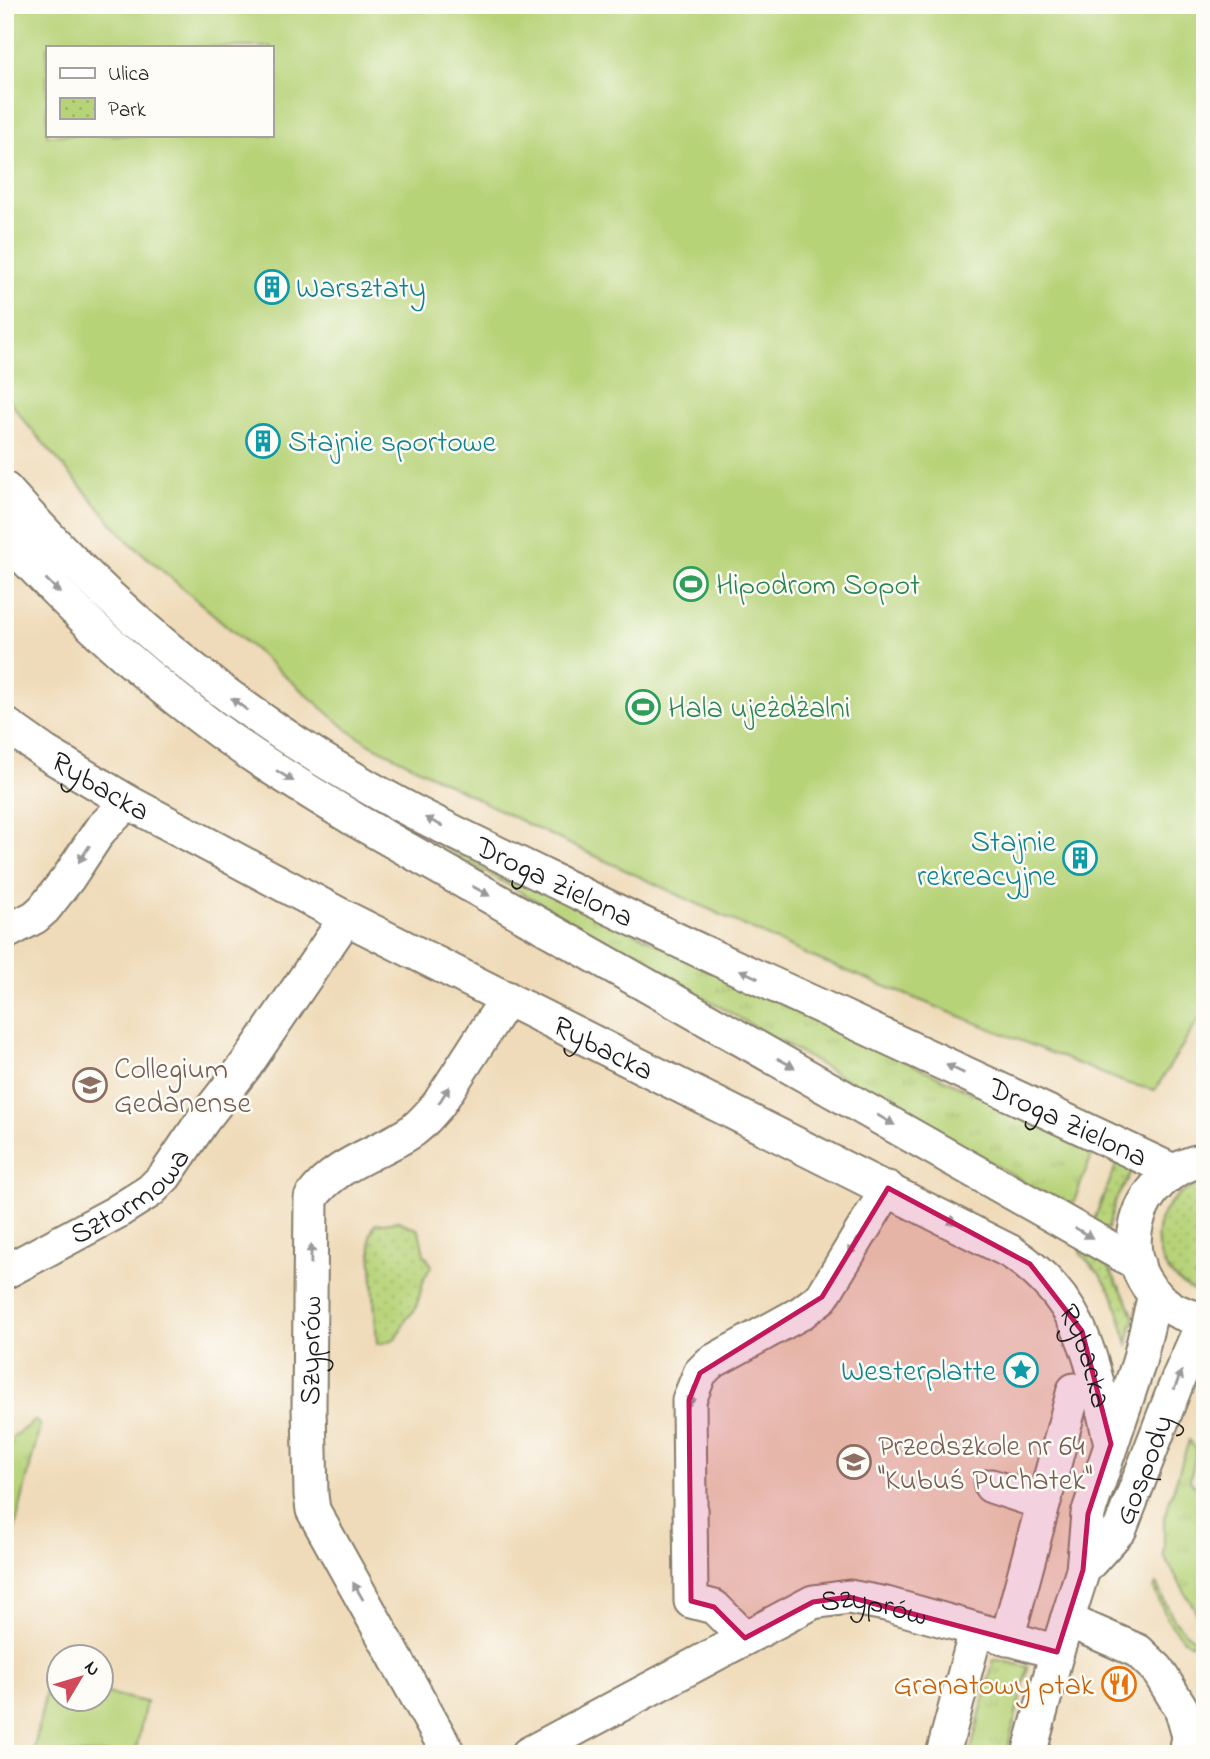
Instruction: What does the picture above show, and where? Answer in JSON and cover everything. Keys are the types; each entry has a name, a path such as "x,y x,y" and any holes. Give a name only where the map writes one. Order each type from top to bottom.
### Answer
{"street":[{"name":"Droga Zielona","path":"5,489 53,543 162,646 245,709 352,778 418,814 656,930 1172,1171"},
{"name":"Droga Zielona","path":"5,536 89,622 166,691 271,768 356,821 1138,1264"},
{"name":"Rybacka","path":"5,724 46,753 128,802 346,918 1012,1252 1030,1264 1049,1284 1082,1331 1097,1381 1111,1444"},
{"path":"5,933 44,909 100,830 128,802"},
{"name":"Sztormowa","path":"5,1272 115,1213 150,1191 165,1176 203,1120 246,1065 346,918"},
{"name":"Szyprów","path":"449,1754 313,1510 309,1408 311,1198 330,1175 409,1134 425,1119 438,1105 507,998"},
{"path":"1204,1320 1169,1306 1155,1294 1144,1279 1134,1243 1136,1222 1144,1202 1156,1184 1172,1171 1205,1160"},
{"path":"745,1638 713,1608 691,1601 689,1400 700,1373 710,1363 801,1312 822,1297 888,1188"},
{"name":"Gospody","path":"1029,1754 1083,1570 1088,1514 1139,1362 1155,1294"},
{"name":"Gospody","path":"1083,1570 1120,1529 1204,1320"},
{"path":"943,1754 1043,1503 1074,1390"},
{"path":"991,1486 1043,1503"},
{"name":"Szyprów","path":"532,1753 813,1602 849,1597 886,1604 1057,1652"},
{"path":"1067,1620 1138,1651 1157,1669 1181,1708 1189,1735 1186,1754"}],"highlighted area":[{"path":"888,1188 1030,1264 1082,1331 1111,1444 1088,1514 1083,1570 1057,1652 849,1597 813,1602 745,1638 714,1607 691,1601 689,1400 700,1373 822,1297"}],"green space":[{"name":"Hipodrom Sopot","path":"5,5 1205,5 1205,1009 1155,1090 1126,1083 807,955 529,825 349,731 128,541 26,423 5,394"},
{"path":"432,837 1094,1150 1071,1209 430,840"},
{"path":"1118,1161 1133,1170 1115,1201 1108,1229 1093,1222"},
{"path":"1205,1183 1205,1295 1184,1286 1169,1272 1160,1256 1157,1238 1160,1220 1169,1204 1184,1191"},
{"path":"398,1221 419,1230 424,1254 432,1266 425,1277 416,1307 398,1335 377,1344 370,1235 375,1224"},
{"path":"1083,1249 1108,1267 1127,1300 1134,1317 1128,1344 1113,1294 1098,1272 1080,1253"},
{"path":"34,1421 40,1426 5,1569 5,1443"},
{"path":"1189,1440 1197,1450 1190,1479 1192,1484 1203,1488 1205,1486 1205,1618 1198,1615 1164,1556 1164,1518"},
{"path":"1156,1584 1180,1627 1195,1640 1205,1644 1205,1649 1185,1640 1172,1626 1154,1589"},
{"path":"994,1659 1028,1667 1006,1754 970,1754"},
{"path":"46,1691 46,1714 116,1714 116,1695 146,1702 135,1754 33,1754"}],"place":[{"name":"Warsztaty","path":"272,287"},
{"name":"Stajnie sportowe","path":"263,441"},
{"name":"Hipodrom Sopot","path":"691,584"},
{"name":"Hala ujeżdżalni","path":"643,707"},
{"name":"Stajnie rekreacyjne","path":"1080,858"},
{"name":"Collegium Gedanense","path":"90,1085"},
{"name":"Westerplatte","path":"1021,1370"},
{"name":"Przedszkole nr 64 \"Kubuś Puchatek\"","path":"854,1462"},
{"name":"Granatowy ptak","path":"1119,1684"}]}
